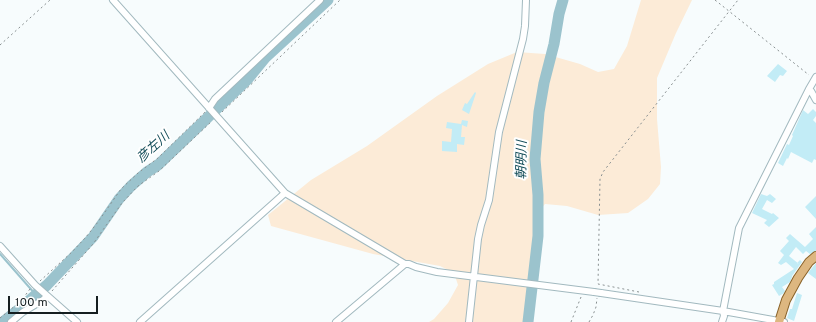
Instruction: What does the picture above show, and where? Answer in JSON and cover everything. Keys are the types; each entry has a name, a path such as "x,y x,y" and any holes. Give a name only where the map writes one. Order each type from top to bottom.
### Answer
{"main road":[{"path":"781,322 786,300 798,278 809,262 816,256"}],"street":[{"path":"113,0 285,193 405,264 437,272 598,292 723,311 781,322"},
{"path":"210,108 215,99 320,0"},
{"path":"469,322 478,239 489,200 499,132 524,39 526,0"},
{"path":"722,322 739,228 808,89 815,78"},
{"path":"808,89 811,91 816,100"},
{"path":"140,322 285,193"},
{"path":"0,246 35,286 77,322"},
{"path":"336,322 405,264"},
{"path":"11,322 23,312 43,300 46,294"}],"path":[{"path":"0,45 50,0"},
{"path":"46,294 93,244 122,203 141,183 159,171 340,0"},
{"path":"715,0 815,78"},
{"path":"640,292 598,284 600,179 603,172 738,0"},
{"path":"0,318 21,301 27,292 39,283 82,242 121,189 138,173 158,158 210,108"},
{"path":"571,322 582,290"},
{"path":"589,322 596,308 598,292"}],"shaded area":[{"path":"641,0 692,0 657,78 657,119 661,167 660,184 648,199 628,213 598,215 567,206 545,204 538,213 532,244 534,266 528,322 429,322 434,319 448,303 458,285 454,273 440,266 373,254 271,226 268,215 311,180 367,146 437,96 488,64 517,52 545,54 580,64 598,72 614,69 627,46"}],"building":[{"path":"778,64 787,71 783,76 780,75 775,82 767,76"},
{"path":"475,92 476,93 469,114 462,110 465,103 467,104"},
{"path":"813,109 816,112 816,116 813,120 816,123 816,160 814,159 812,163 791,152 783,166 778,163 787,144 789,145 803,110 808,114"},
{"path":"462,120 468,121 467,127 462,125 461,137 465,137 464,145 457,144 457,152 442,151 442,141 451,142 452,129 446,128 447,122 461,124"},
{"path":"761,194 767,196 770,194 776,199 772,203 767,200 762,209 772,214 773,213 779,218 769,227 764,223 767,220 752,213"},
{"path":"816,196 816,219 805,207"},
{"path":"816,227 816,251 810,254 806,251 803,254 796,247 789,256 797,263 800,260 802,262 792,276 790,282 782,287 785,291 779,296 772,285 774,282 794,269 786,262 781,265 778,263 784,255 780,251 789,241 786,238 790,234 805,247 813,239 809,234"},
{"path":"816,263 816,279 808,273"},
{"path":"797,293 802,295 794,321 787,318 790,309 792,309"}],"waterway":[{"name":"彦左川","path":"3,322 47,285 93,237 119,199 131,186 147,172 158,165 247,80 265,58 328,0"},
{"name":"朝明川","path":"528,322 538,236 538,195 535,159 539,112 563,0"},
{"path":"0,254 36,295"}]}
